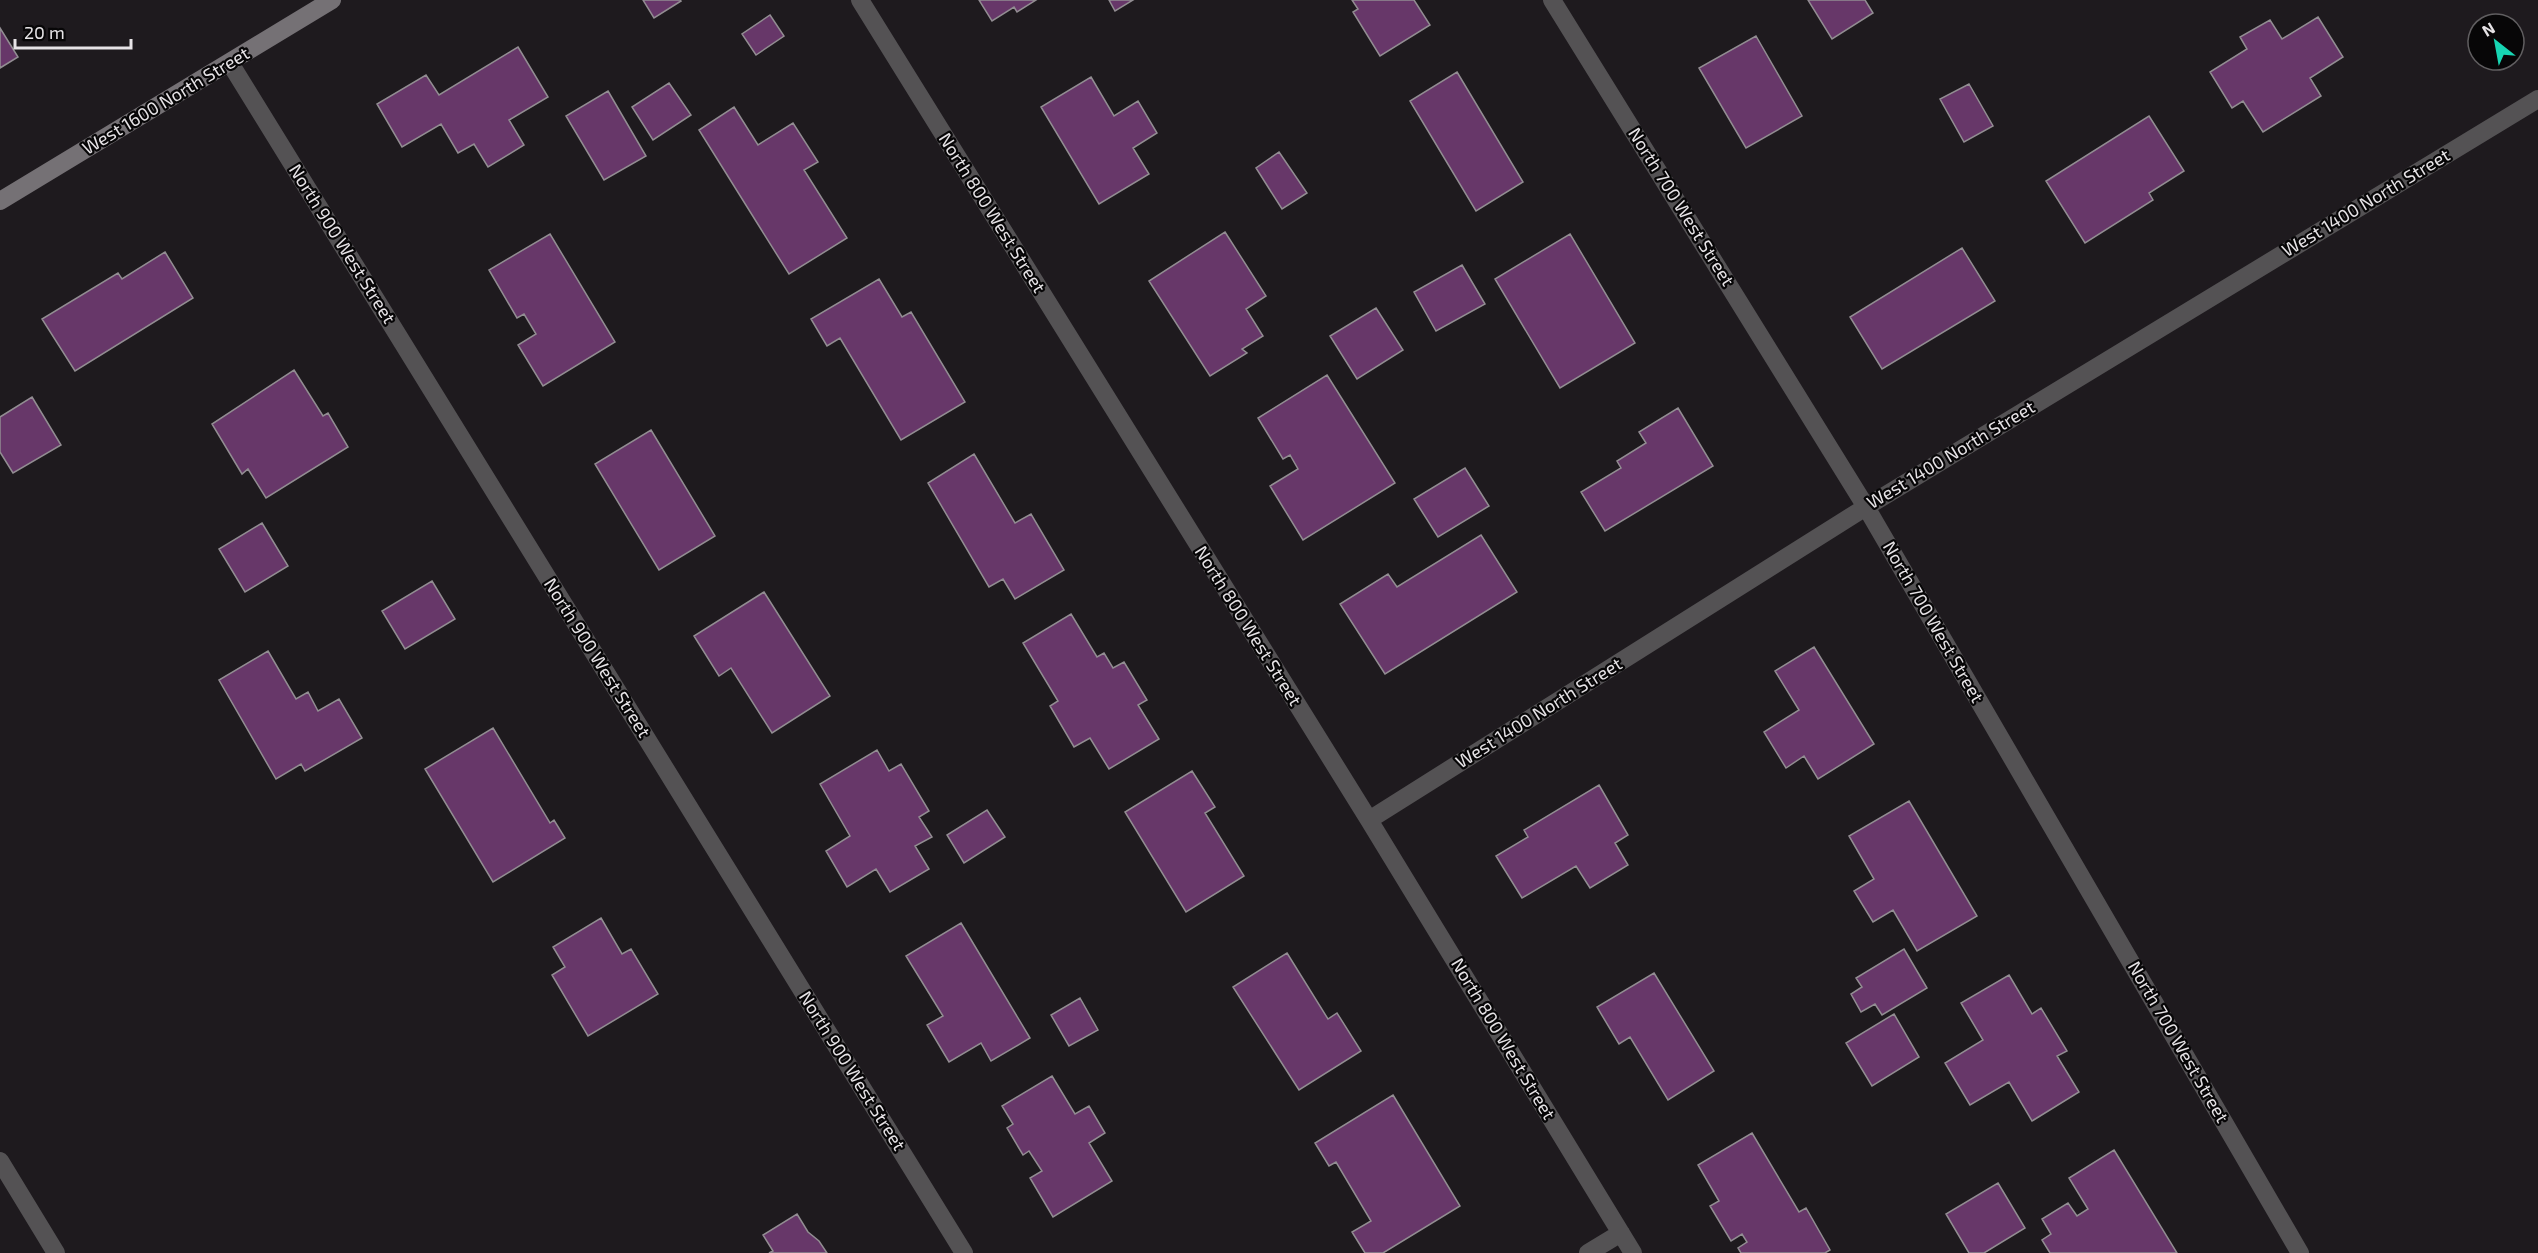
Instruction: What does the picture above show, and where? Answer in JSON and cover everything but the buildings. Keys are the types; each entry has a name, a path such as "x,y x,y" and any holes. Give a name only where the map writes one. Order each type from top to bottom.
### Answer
{"street":[{"name":"West 1600 North Street","path":"0,201 332,0"},
{"name":"North 800 West Street","path":"860,0 1369,820 1633,1253"},
{"name":"North 700 West Street","path":"1552,0 1866,507 2300,1253"},
{"name":"North 900 West Street","path":"230,63 964,1253"},
{"name":"West 1400 North Street","path":"1369,820 1866,507 2538,99"},
{"path":"0,1161 56,1253"},
{"path":"1588,1253 1621,1233"}]}
